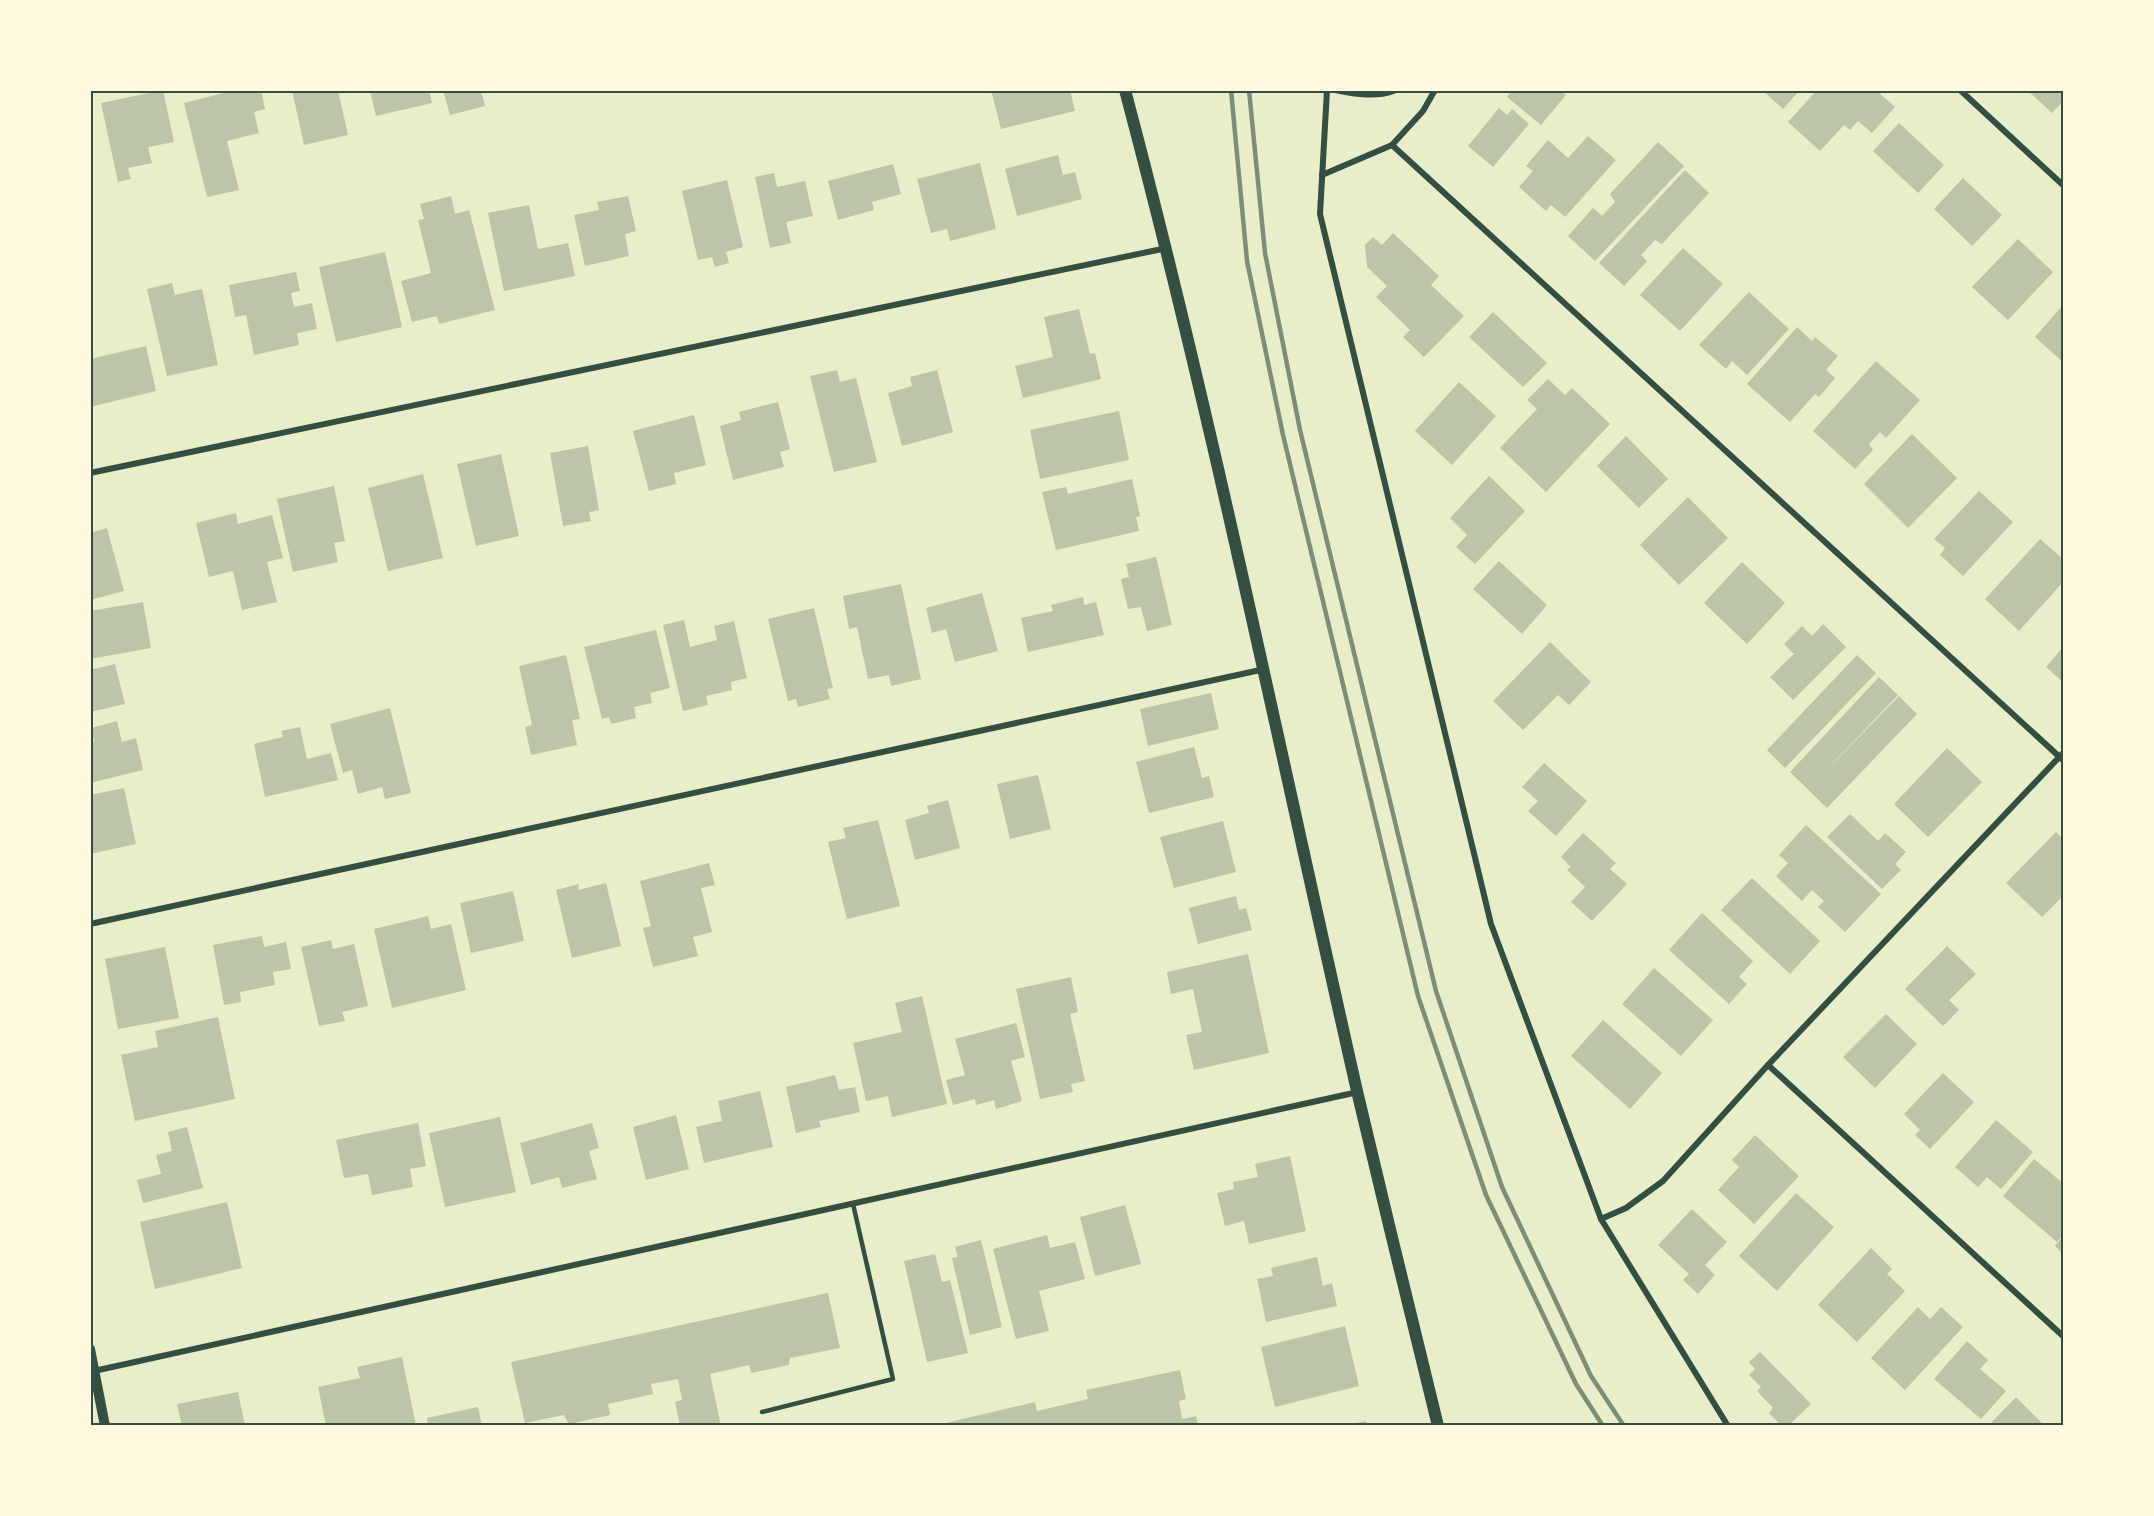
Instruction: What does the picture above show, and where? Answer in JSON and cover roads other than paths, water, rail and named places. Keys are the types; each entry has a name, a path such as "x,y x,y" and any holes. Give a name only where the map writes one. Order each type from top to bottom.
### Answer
{"main road":[{"path":"1125,90 1167,248 1358,1092 1438,1426"}],"street":[{"path":"1327,90 1320,214 1491,924 1601,1220 1728,1426"},
{"path":"1335,90 1356,94 1386,94 1396,90"},
{"path":"1322,175 1392,145 1423,111 1435,90"},
{"path":"1960,90 2064,186"},
{"path":"1392,145 2062,756 1768,1065 1663,1180 1626,1208 1601,1220"},
{"path":"90,473 1167,248"},
{"path":"90,924 1264,669"},
{"path":"1768,1065 2064,1337"},
{"path":"94,1371 1358,1092"},
{"path":"90,1349 105,1426"}],"lane":[{"path":"762,1412 893,1379 853,1204"}],"railway":[{"path":"1231,90 1247,261 1283,435 1418,996 1486,1195 1576,1384 1603,1426"},
{"path":"1249,90 1265,253 1300,430 1436,991 1502,1187 1591,1376 1624,1426"}]}
